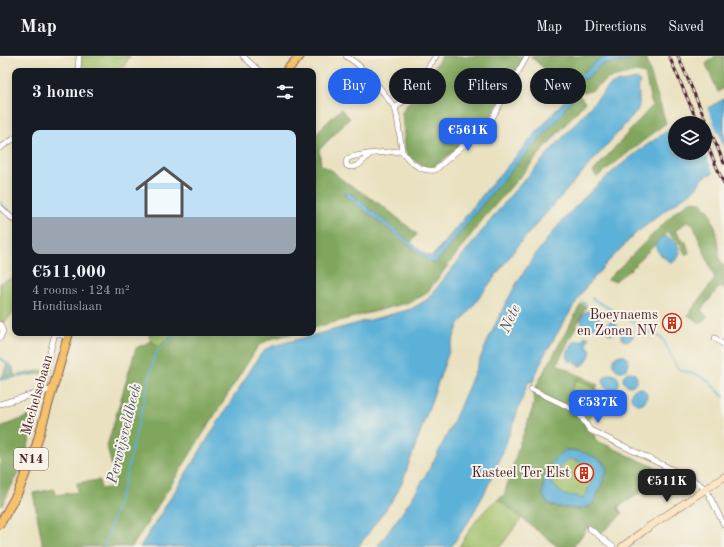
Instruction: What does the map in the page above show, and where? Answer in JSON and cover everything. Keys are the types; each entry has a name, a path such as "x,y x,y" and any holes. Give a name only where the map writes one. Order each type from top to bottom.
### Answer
{"main road":[{"path":"289,68 300,56"},
{"name":"Mechelsebaan","path":"0,524 25,476 39,439 48,388 68,336"}],"street":[{"path":"78,68 79,56"},
{"path":"243,56 256,68"},
{"path":"346,56 373,79 395,108 398,116 402,151 406,158 415,166 428,171 435,170 490,122 527,56"},
{"path":"427,68 436,56"},
{"path":"395,108 401,104"},
{"path":"398,116 401,104"},
{"path":"0,148 12,140"},
{"path":"370,154 402,151"},
{"path":"0,207 12,218"},
{"path":"0,324 3,331 0,338"},
{"name":"Mechelsebaan","path":"48,388 48,360 54,336"},
{"path":"715,338 724,345"},
{"path":"0,404 45,391 48,388"},
{"path":"531,389 577,411 590,430 624,445 692,479 706,489 724,525"},
{"path":"622,547 650,526 724,477"},
{"path":"589,528 613,547"}],"green space":[{"path":"80,56 130,56 123,68 79,68"},
{"path":"442,56 525,56 518,68 454,68 454,104 498,104 490,118 434,168 428,168 419,164 407,155 402,112 408,104 446,104 446,68 433,68"},
{"path":"530,56 645,56 666,123 597,177 593,172 652,106 645,74 637,72 607,79 593,90 586,92 586,68 544,68"},
{"path":"715,56 724,56 724,88 718,92 706,64"},
{"path":"562,104 583,104 483,219 426,294 410,302 316,327 316,133 341,109 350,118 319,150 321,165 333,171 341,179 384,207 417,234 410,244 429,260"},
{"path":"691,201 701,202 710,212 716,230 720,261 724,266 724,290 720,286 701,310 707,317 700,323 688,315 715,279 693,224 688,221 675,231 686,242 689,253 685,254 681,245 667,232 631,269 615,281 607,280 674,213"},
{"path":"12,278 12,315 3,323 0,322 0,283"},
{"path":"581,304 586,307 557,364 598,385 596,389 577,379 564,406 579,416 587,430 595,436 595,440 669,474 618,507 622,514 600,534 590,525 573,547 558,547 498,499 504,496 520,442 528,424 534,404 534,391","holes":["566,450 575,450 603,462 607,472 594,500 579,510 551,506 543,495"]},
{"path":"149,336 171,336 159,347 151,341"},
{"path":"171,336 282,336 270,339 258,346 132,547 51,547 49,544 43,547 33,493 54,489 55,495 78,492 77,483 99,480 101,489 113,487 112,481 115,480 107,446 136,348 151,341 159,347"},
{"path":"0,358 13,367 14,376 43,370 43,373 0,380 0,377 3,376 7,364"},
{"path":"547,365 602,392 585,427 595,436 595,440 669,474 618,507 622,514 590,525 573,547 558,547 522,518 500,547 459,547 473,525 484,512 497,500 504,496 533,407 535,398 534,391"},
{"path":"38,413 23,462 2,506 0,502 0,427"}],"water":[{"path":"629,56 632,58 630,61 602,64 586,78 586,70 597,61 606,57"},
{"path":"637,79 640,82 639,104 637,111 519,244 458,326 402,483 394,498 358,547 140,547 260,355 266,349 411,309 428,299 510,196 609,86 615,83"},
{"name":"Nete","path":"724,99 724,167 701,179 698,186 694,190 635,234 584,289 543,357 533,382 528,382 503,452 486,490 469,521 451,547 377,547 394,525 431,466 458,411 495,325 517,283 532,260 566,216 586,196 627,160 668,131 668,160 712,160 712,116 694,116"},
{"path":"561,104 568,104 561,115 495,189 436,263 432,263 344,194 345,192 350,193 426,255 433,257 485,192"},
{"path":"663,236 672,239 680,251 677,259 672,262 661,255 656,247 656,243"},
{"path":"586,311 594,311 599,316 597,327 594,329 586,329 581,324 581,316"},
{"path":"613,322 616,323 616,333 609,334 606,333 605,326 606,323"},
{"path":"629,329 632,330 632,340 625,341 622,340 621,333 622,330"},
{"path":"585,336 589,338 586,344 591,351 585,364 580,366 576,364 575,360 568,361 566,356 572,344 582,341"},
{"path":"621,355 627,357 629,363 627,369 621,371 615,369 613,363 615,357"},
{"path":"627,372 633,372 637,376 637,382 633,386 627,386 623,382 623,376"},
{"path":"611,374 617,376 619,382 617,388 611,390 605,388 603,382 605,376"},
{"path":"639,388 645,390 647,396 645,402 639,404 633,402 631,396 633,390"},
{"path":"566,450 591,455 602,462 606,467 607,472 597,494 591,505 587,507 575,509 560,507 548,503 544,498 543,488 547,471 553,461","holes":["571,459 595,467 596,469 586,495 583,498 580,499 578,496 564,495 552,484 558,469"]}],"pier":[{"path":"707,107 711,116 692,116"},
{"path":"712,119 724,147 724,170 714,174 708,160 712,160"}],"waterway":[{"name":"Perwijsveldbeek","path":"0,202 12,213"},
{"path":"591,298 663,339 677,368 704,378 724,397"},
{"path":"582,302 587,305"},
{"name":"Perwijsveldbeek","path":"104,547 124,484 154,358 159,349 174,336"},
{"path":"0,358 9,365 10,367 12,371 12,374 4,377 7,374 7,369 9,367 10,367 11,367 8,364"},
{"path":"0,380 38,372"}],"railway":[{"path":"669,56 695,116"},
{"path":"678,56 724,163"},
{"path":"712,156 724,184"}],"place":[{"name":"Boeynaems en Zonen NV","path":"672,323"},
{"name":"Kasteel Ter Elst","path":"584,473"}]}
